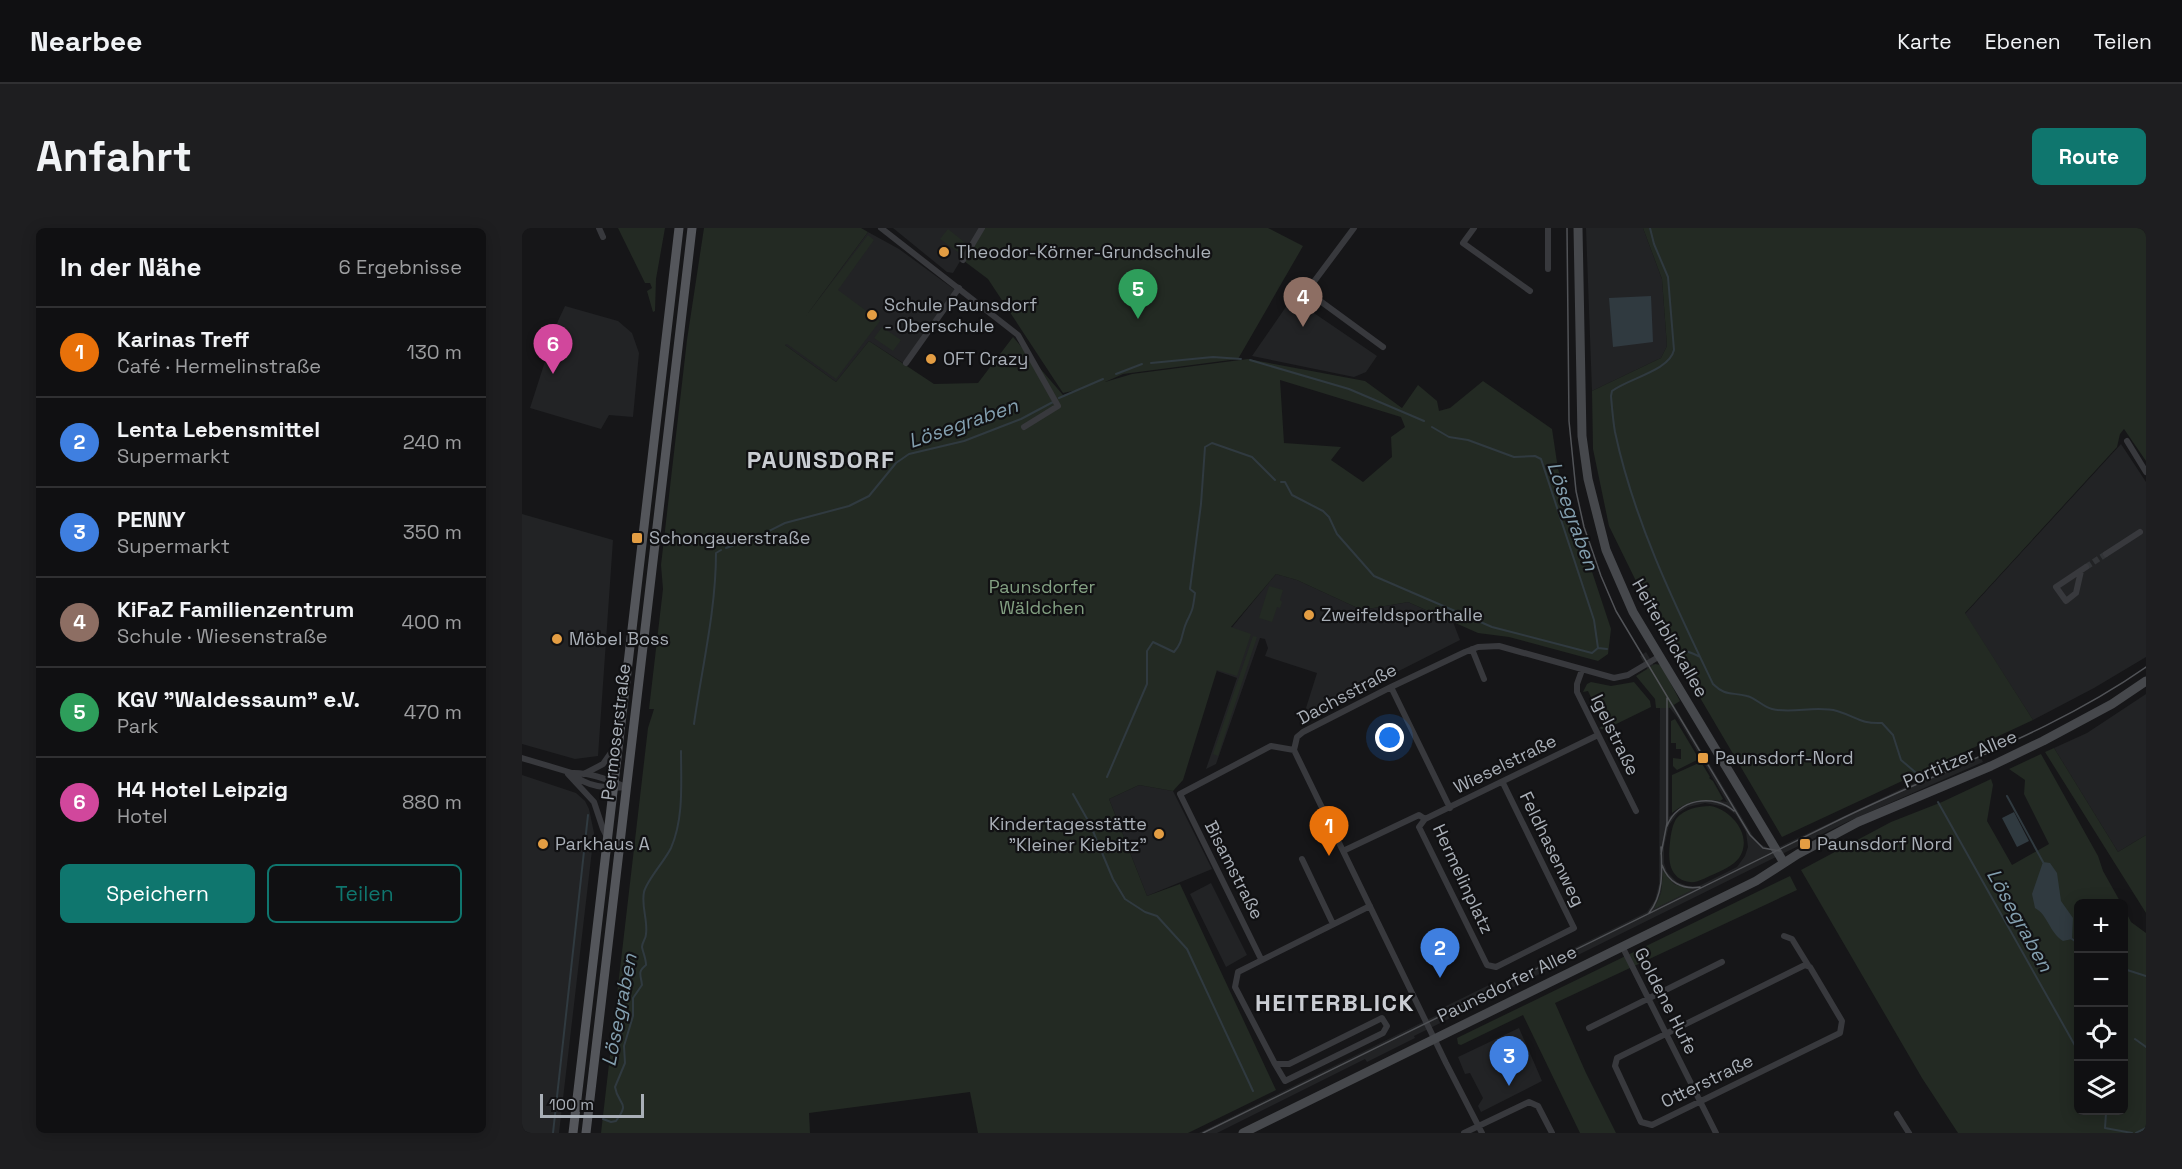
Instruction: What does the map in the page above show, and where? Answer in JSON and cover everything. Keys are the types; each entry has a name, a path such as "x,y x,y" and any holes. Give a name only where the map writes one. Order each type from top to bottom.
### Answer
{"main road":[{"name":"Permoserstraße","path":"573,1133 679,228"},
{"name":"Permoserstraße","path":"586,1133 692,228"},
{"name":"Heiterblickallee","path":"1578,228 1582,436 1588,479 1606,550 1633,612 1784,863"},
{"name":"Portitzer Allee","path":"1784,863 1858,822 1991,766 2043,741 2112,704 2146,681"},
{"name":"Paunsdorfer Allee","path":"1243,1133 1756,881 1784,863"}],"street":[{"path":"599,228 603,237"},
{"path":"881,228 1018,335 1058,406 1024,427"},
{"path":"963,260 982,228"},
{"path":"1354,228 1310,287 1310,291 1312,295 1383,348"},
{"path":"1474,228 1463,243 1530,291"},
{"path":"1548,228 1548,268"},
{"path":"906,363 959,288"},
{"path":"2127,441 2146,472"},
{"path":"2106,555 2140,532"},
{"path":"2084,569 2076,593 2066,601 2056,587 2084,569"},
{"name":"Dachsstraße","path":"1180,794 1270,746 1294,750 1297,737 1303,732 1472,649 1500,646 1605,677 1620,678 1660,657"},
{"path":"1472,649 1484,679"},
{"name":"Igelstraße","path":"1582,670 1577,692 1636,811"},
{"path":"1391,687 1449,808"},
{"name":"Wieselstraße","path":"1425,819 1598,735"},
{"path":"584,774 603,764 617,743"},
{"path":"1294,750 1482,1133"},
{"path":"522,758 569,772 584,774 613,785"},
{"path":"569,772 577,778 626,787"},
{"path":"569,772 575,784 594,802 607,837"},
{"name":"Feldhasenweg","path":"1491,968 1574,928 1503,783"},
{"name":"Bisamstraße","path":"1180,794 1261,959"},
{"name":"Hermelinplatz","path":"1343,851 1419,815 1425,819 1419,827 1487,965 1491,968"},
{"path":"1302,859 1333,924"},
{"path":"1275,1064 1289,1064 1382,1018 1387,1026 1383,1033 1285,1081 1275,1064 1236,987 1238,972 1370,906"},
{"name":"Otterstraße","path":"1784,936 1791,939 1808,965 1842,1021 1840,1033 1652,1125 1641,1122 1615,1066 1620,1056 1808,965"},
{"name":"Goldene Hufe","path":"1622,946 1716,1133"},
{"path":"1589,1028 1722,962"},
{"path":"1464,1133 1532,1102 1538,1106 1552,1133"},
{"path":"1897,1114 1909,1133"}],"shaded area":[{"name":"Theodor-Körner-Grundschule","path":"893,228 980,228 953,273 947,272"},
{"path":"1586,228 1643,228 1662,279 1667,346 1661,358 1592,391"},
{"name":"Schule Paunsdorf - Oberschule","path":"868,232 899,249 955,290 903,363 869,341 836,382 785,345"},
{"path":"1651,296 1653,342 1613,347 1609,298"},
{"path":"1292,298 1377,356 1366,372 1354,377 1252,356"},
{"path":"565,306 618,321 632,333 639,353 633,417 609,415 601,429 530,408"},
{"path":"2121,444 2146,482 2146,657 2033,720 1965,614"},
{"path":"522,514 613,540 598,756 575,759 522,744"},
{"path":"1276,574 1297,580 1362,610 1408,602 1453,622 1460,640 1310,716 1306,708 1317,673 1265,656 1268,648 1265,639 1260,638 1216,764 1206,769 1237,678 1217,671 1229,631"},
{"path":"1646,652 1667,687 1669,697 1753,836 1760,844 1768,848 1775,849 1905,787 1980,756 1983,762 1847,822 1414,1036 1415,1038 1367,1062 1365,1059 1217,1133 1199,1133 1441,1013 1440,1009 1495,982 1497,986 1647,912 1655,900 1659,884 1660,703 1648,670 1640,656","holes":["1669,707 1677,717 1727,802 1706,799 1692,801 1669,817","1705,803 1726,807 1736,815 1746,832 1748,847 1737,867 1699,886 1688,886 1677,882 1667,872 1664,863 1664,847 1669,825 1678,813 1688,807","1663,872 1674,884 1691,890 1655,908 1661,893"]},
{"path":"2146,694 2146,835 2118,852 2054,748 2087,733"},
{"path":"522,775 576,793 585,801 589,809 594,833 559,1133 522,1133"},
{"name":"Kindertagesstätte \"Kleiner Kiebitz\"","path":"1139,785 1173,791 1212,869 1147,896 1109,799"},
{"path":"2014,812 2029,841 2017,847 2002,818"},
{"path":"2043,862 2050,863 2057,873 2061,901 2073,918 2072,939 2063,941 2058,937 2043,915 2035,908 2032,894"},
{"path":"1211,883 1247,955 1226,967 1190,894"},
{"path":"1519,1028 1542,1081 1481,1112 1478,1106 1483,1098 1470,1073 1465,1074 1458,1057"}],"green space":[{"path":"618,228 665,228 656,279 655,311 653,312 647,291 652,288 650,283 645,283"},
{"name":"Paunsdorfer Wäldchen","path":"704,228 861,228 868,232 806,316 868,235 874,240 838,290 880,321 836,379 787,344 785,345 836,382 869,341 934,384 978,383 1013,337 1063,395 1082,389 1063,393 988,279 964,261 982,228 1268,228 1303,246 1238,359 1123,374 1105,382 1132,374 1248,359 1365,381 1402,408 1418,385 1437,401 1439,411 1450,408 1483,381 1552,429 1558,469 1611,629 1608,654 1598,661 1509,637 1478,633 1408,602 1362,610 1297,580 1276,574 1231,627 1251,634 1237,676 1217,670 1183,780 1173,791 1139,785 1109,799 1147,896 1180,884 1276,1090 1188,1133 978,1133 970,1092 809,1113 810,1133 601,1133 648,728 654,709 649,709 663,589 661,565 687,340","holes":["1280,380 1401,417 1405,427 1391,437 1392,457 1363,482 1331,460 1341,447 1284,443"]},
{"path":"1643,228 2146,228 2146,461 2124,429 2120,434 2117,447 1965,613 2033,720 1782,837 1659,628 1609,526 1593,449 1592,391 1661,358 1667,346 1662,279"},
{"path":"948,229 968,245 962,255 940,239"},
{"path":"882,327 901,340 893,351 874,338"},
{"path":"1269,586 1283,590 1280,608 1277,607 1272,622 1259,618"},
{"path":"1253,636 1257,637 1218,756 1213,754"},
{"path":"1655,664 1661,665 1680,701 1669,708 1656,708 1655,699 1636,676"},
{"path":"1591,682 1611,686 1634,682 1650,701 1651,707 1606,729 1601,729 1599,728 1604,725 1588,691 1583,692 1587,684"},
{"path":"1675,719 1699,759 1677,770 1673,766 1673,758 1681,759 1681,749 1676,749 1676,743 1671,743 1671,721"},
{"path":"2054,748 2118,852 2146,835 2146,913 2045,752"},
{"path":"2041,754 2098,856 2103,871 2119,899 2074,899 2074,1115 2128,1115 2128,916 2131,922 2146,933 2146,1133 1958,1133 1922,1078 1801,870 1891,822 1991,779 1993,785 1987,821 2012,865 2049,844 2024,794 2025,780 2009,769"},
{"path":"1701,762 1723,799 1694,801 1672,813 1672,775"},
{"path":"1710,806 1726,812 1738,825 1744,841 1743,850 1736,861 1723,870 1695,882 1683,880 1673,872 1669,855 1674,824 1676,819 1687,810"},
{"path":"1663,871 1674,884 1692,890 1654,909 1661,893"},
{"path":"1790,876 1797,890 1555,1003 1616,1133 1580,1133 1523,1015 1461,1045 1458,1044 1457,1038"}],"waterway":[{"path":"1650,228 1668,277 1674,350 1671,357 1657,369 1612,391 1615,432 1633,498 1656,561 1713,684 1725,692 1750,697 1772,709 1788,711 1829,709 1863,721 1882,723 1893,735 1901,760 1921,777"},
{"name":"Lösegraben","path":"1151,363 1213,357 1241,359"},
{"name":"Lösegraben","path":"1250,360 1349,389 1424,421"},
{"name":"Lösegraben","path":"1116,374 1142,364"},
{"name":"Lösegraben","path":"1059,398 1103,379"},
{"name":"Lösegraben","path":"726,548 755,538 785,523 849,506 869,496 896,463 909,454 964,441 1021,419 1053,402"},
{"name":"Lösegraben","path":"1432,427 1449,437 1468,440 1514,457 1535,456 1541,459 1594,620 1598,648 1607,649"},
{"path":"1107,777 1147,684 1147,651 1153,642 1174,652 1192,608 1195,593 1190,589 1201,504 1205,447 1212,443 1252,457 1275,480"},
{"path":"1281,482 1285,482 1292,495 1323,511 1329,517 1337,534 1374,576 1492,627 1592,653 1598,648"},
{"name":"Lösegraben","path":"694,724 711,617 716,553 721,550"},
{"name":"Lösegraben","path":"1674,651 1688,652 1700,657"},
{"name":"Lösegraben","path":"1677,654 1684,652"},
{"name":"Lösegraben","path":"603,1119 616,1121 623,1110 615,1087 625,1063 624,1046 633,1016 633,998 642,985 640,976 646,965 642,947 646,936 644,892 648,882 671,848 675,837 681,800 681,751"},
{"path":"1073,794 1090,824 1113,879 1125,899 1145,912 1157,916 1187,949 1253,1091"},
{"path":"2007,796 2043,862"},
{"name":"Lösegraben","path":"1938,802 2074,1044"},
{"path":"553,1133 588,815"},
{"path":"2128,970 2146,976"},
{"path":"2135,1039 2146,1047"},
{"name":"Lösegraben","path":"2106,1115 2105,1128 2132,1133"},
{"name":"Lösegraben","path":"2136,1133 2146,1128"}],"tunnel":[{"path":"2086,567 2106,554"}],"tram line":[{"path":"1567,228 1569,421 1576,491 1584,527 1616,611 1750,835 1763,848 1780,851"},
{"path":"1203,1133 1845,817 2037,730 2111,690 2146,667"},
{"path":"1661,854 1667,823 1667,698"},
{"path":"1667,826 1679,810 1697,802 1716,802 1734,811"},
{"path":"1649,913 1660,890 1661,847"},
{"path":"1662,865 1676,884 1693,888 1700,887"}],"place":[{"name":"Theodor-Körner-Grundschule","path":"944,252"},
{"name":"Schule Paunsdorf - Oberschule","path":"872,315"},
{"name":"KGV \"Waldessaum\" e.V.","path":"1138,319"},
{"name":"KiFaZ Familienzentrum","path":"1303,327"},
{"name":"OFT Crazy","path":"931,359"},
{"name":"H4 Hotel Leipzig","path":"553,374"},
{"name":"Schongauerstraße","path":"637,538"},
{"name":"Zweifeldsporthalle","path":"1309,615"},
{"name":"Möbel Boss","path":"557,639"},
{"name":"Paunsdorf-Nord","path":"1703,758"},
{"name":"Kindertagesstätte \"Kleiner Kiebitz\"","path":"1159,834"},
{"name":"Parkhaus A","path":"543,844"},
{"name":"Paunsdorf Nord","path":"1805,844"},
{"name":"Karinas Treff","path":"1329,856"},
{"name":"Lenta Lebensmittel","path":"1440,978"},
{"name":"PENNY","path":"1509,1086"}],"district":[{"name":"PAUNSDORF","path":"821,460"},
{"name":"HEITERBLICK","path":"1335,1003"}]}
